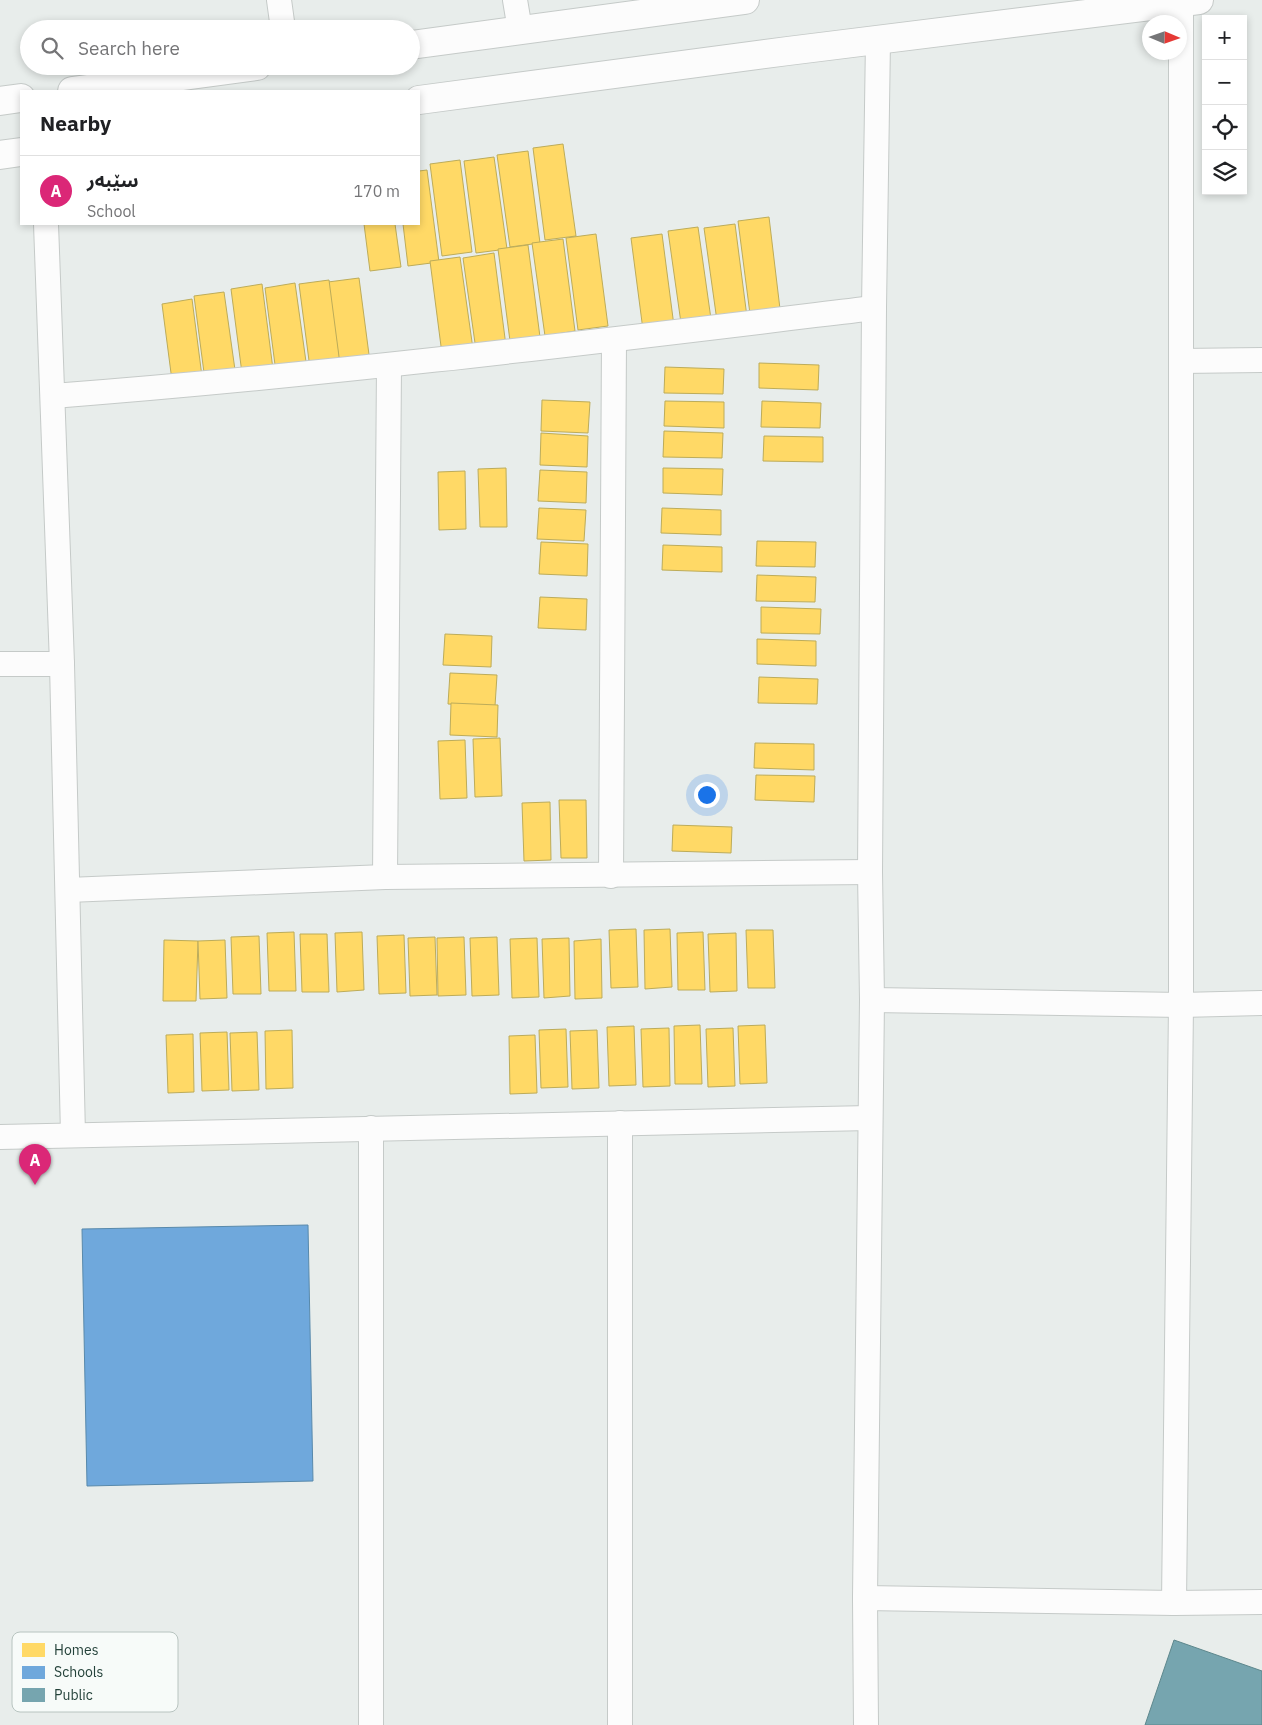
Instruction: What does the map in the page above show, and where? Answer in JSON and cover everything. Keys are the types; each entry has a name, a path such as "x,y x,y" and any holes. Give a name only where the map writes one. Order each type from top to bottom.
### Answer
{"street":[{"path":"279,0 282,20"},
{"path":"515,0 520,30"},
{"path":"420,44 745,0"},
{"path":"420,100 1190,1 1181,361 1181,1005 1174,1603"},
{"path":"866,1725 865,1598 872,1000 870,872 874,308 878,40"},
{"path":"79,90 190,75"},
{"path":"0,100 20,98"},
{"path":"0,155 20,152"},
{"path":"46,225 62,664 73,1135"},
{"path":"53,396 185,386 389,366 874,308"},
{"path":"611,876 614,340"},
{"path":"1181,361 1262,360"},
{"path":"385,877 389,366"},
{"path":"0,664 62,664"},
{"path":"68,890 385,877 870,872"},
{"path":"872,1000 1181,1005 1262,1003"},
{"path":"0,1137 870,1118"},
{"path":"620,1123 620,1725"},
{"path":"371,1128 371,1725"},
{"path":"865,1598 1174,1603 1262,1602"}],"building: Homes":[{"path":"563,144 576,236 545,240 533,148"},
{"path":"528,151 540,243 510,247 497,155"},
{"path":"494,157 507,249 476,253 464,161"},
{"path":"460,160 472,252 442,256 430,164"},
{"path":"427,170 439,262 408,266 403,225 420,225 420,171"},
{"path":"769,217 780,309 750,314 738,221"},
{"path":"735,224 747,317 717,321 704,228"},
{"path":"364,225 395,225 401,267 370,271"},
{"path":"698,227 711,319 681,323 668,231"},
{"path":"596,234 608,326 578,330 566,238"},
{"path":"662,234 674,326 643,330 631,238"},
{"path":"563,239 575,331 545,336 532,243"},
{"path":"528,245 540,337 510,341 498,249"},
{"path":"494,253 506,346 476,350 463,258"},
{"path":"460,257 473,349 442,354 430,261"},
{"path":"359,278 371,370 341,374 328,282"},
{"path":"329,280 341,372 311,376 299,284"},
{"path":"295,283 308,376 277,380 265,288"},
{"path":"262,284 274,377 243,381 231,289"},
{"path":"224,292 237,384 206,388 194,296"},
{"path":"192,299 204,392 174,396 162,304"},
{"path":"759,363 819,365 818,390 759,388"},
{"path":"665,367 724,369 723,394 664,393"},
{"path":"542,400 590,402 588,433 541,431"},
{"path":"665,401 724,402 724,428 664,426"},
{"path":"762,401 821,403 820,428 761,427"},
{"path":"664,431 723,433 722,458 663,457"},
{"path":"541,433 588,436 587,467 540,465"},
{"path":"764,436 823,437 823,462 763,461"},
{"path":"506,468 507,527 480,527 478,469"},
{"path":"663,468 723,469 722,495 663,493"},
{"path":"540,470 587,472 586,503 538,501"},
{"path":"465,471 466,529 439,530 438,472"},
{"path":"539,508 586,510 584,541 537,539"},
{"path":"662,508 721,510 721,535 661,533"},
{"path":"757,541 816,542 815,567 756,566"},
{"path":"541,542 588,544 587,576 539,574"},
{"path":"663,545 722,547 722,572 662,570"},
{"path":"757,575 816,577 815,602 756,601"},
{"path":"540,597 587,599 586,630 538,628"},
{"path":"761,607 821,609 820,634 761,633"},
{"path":"445,634 492,636 491,667 443,665"},
{"path":"757,639 816,641 816,666 757,664"},
{"path":"450,673 497,675 495,706 448,704"},
{"path":"759,677 818,679 817,704 758,703"},
{"path":"451,703 498,705 497,737 450,735"},
{"path":"500,738 502,796 475,797 473,739"},
{"path":"465,740 467,798 440,799 438,741"},
{"path":"755,743 814,744 814,770 754,768"},
{"path":"756,775 815,776 814,802 755,800"},
{"path":"559,800 586,800 587,858 561,858"},
{"path":"550,802 551,860 524,861 522,803"},
{"path":"673,825 732,827 731,853 672,851"},
{"path":"636,929 638,987 611,988 609,930"},
{"path":"670,929 672,987 645,989 644,930"},
{"path":"746,930 773,930 775,988 748,988"},
{"path":"294,932 296,991 269,991 267,933"},
{"path":"362,932 364,990 337,992 335,933"},
{"path":"703,932 705,990 678,990 677,933"},
{"path":"736,933 737,991 710,992 708,934"},
{"path":"300,934 327,934 329,992 302,992"},
{"path":"404,935 406,993 379,994 377,936"},
{"path":"259,936 261,994 233,994 231,937"},
{"path":"435,937 437,995 410,996 408,938"},
{"path":"464,937 466,995 438,996 437,938"},
{"path":"497,937 499,995 472,996 470,938"},
{"path":"537,938 539,997 512,998 510,939"},
{"path":"569,938 570,996 544,998 542,939"},
{"path":"601,939 602,998 575,999 574,941"},
{"path":"164,940 198,941 196,1001 163,1001"},
{"path":"225,940 227,998 200,999 198,941"},
{"path":"700,1025 702,1084 675,1084 674,1026"},
{"path":"765,1025 767,1083 740,1084 738,1026"},
{"path":"634,1026 636,1085 609,1086 607,1027"},
{"path":"669,1028 670,1086 643,1087 641,1029"},
{"path":"733,1028 735,1086 708,1087 706,1029"},
{"path":"566,1029 568,1087 541,1088 539,1030"},
{"path":"292,1030 293,1088 266,1089 265,1031"},
{"path":"597,1030 599,1088 572,1089 570,1031"},
{"path":"227,1032 229,1090 202,1091 200,1033"},
{"path":"257,1032 259,1090 232,1091 230,1033"},
{"path":"193,1034 194,1092 168,1093 166,1035"},
{"path":"535,1035 537,1093 510,1094 509,1036"}],"building: Schools":[{"path":"308,1225 313,1481 87,1486 82,1229"}],"building: Public":[{"path":"1174,1640 1262,1671 1262,1725 1145,1725"}],"place":[{"name":"سێبەر","path":"35,1185"}]}
